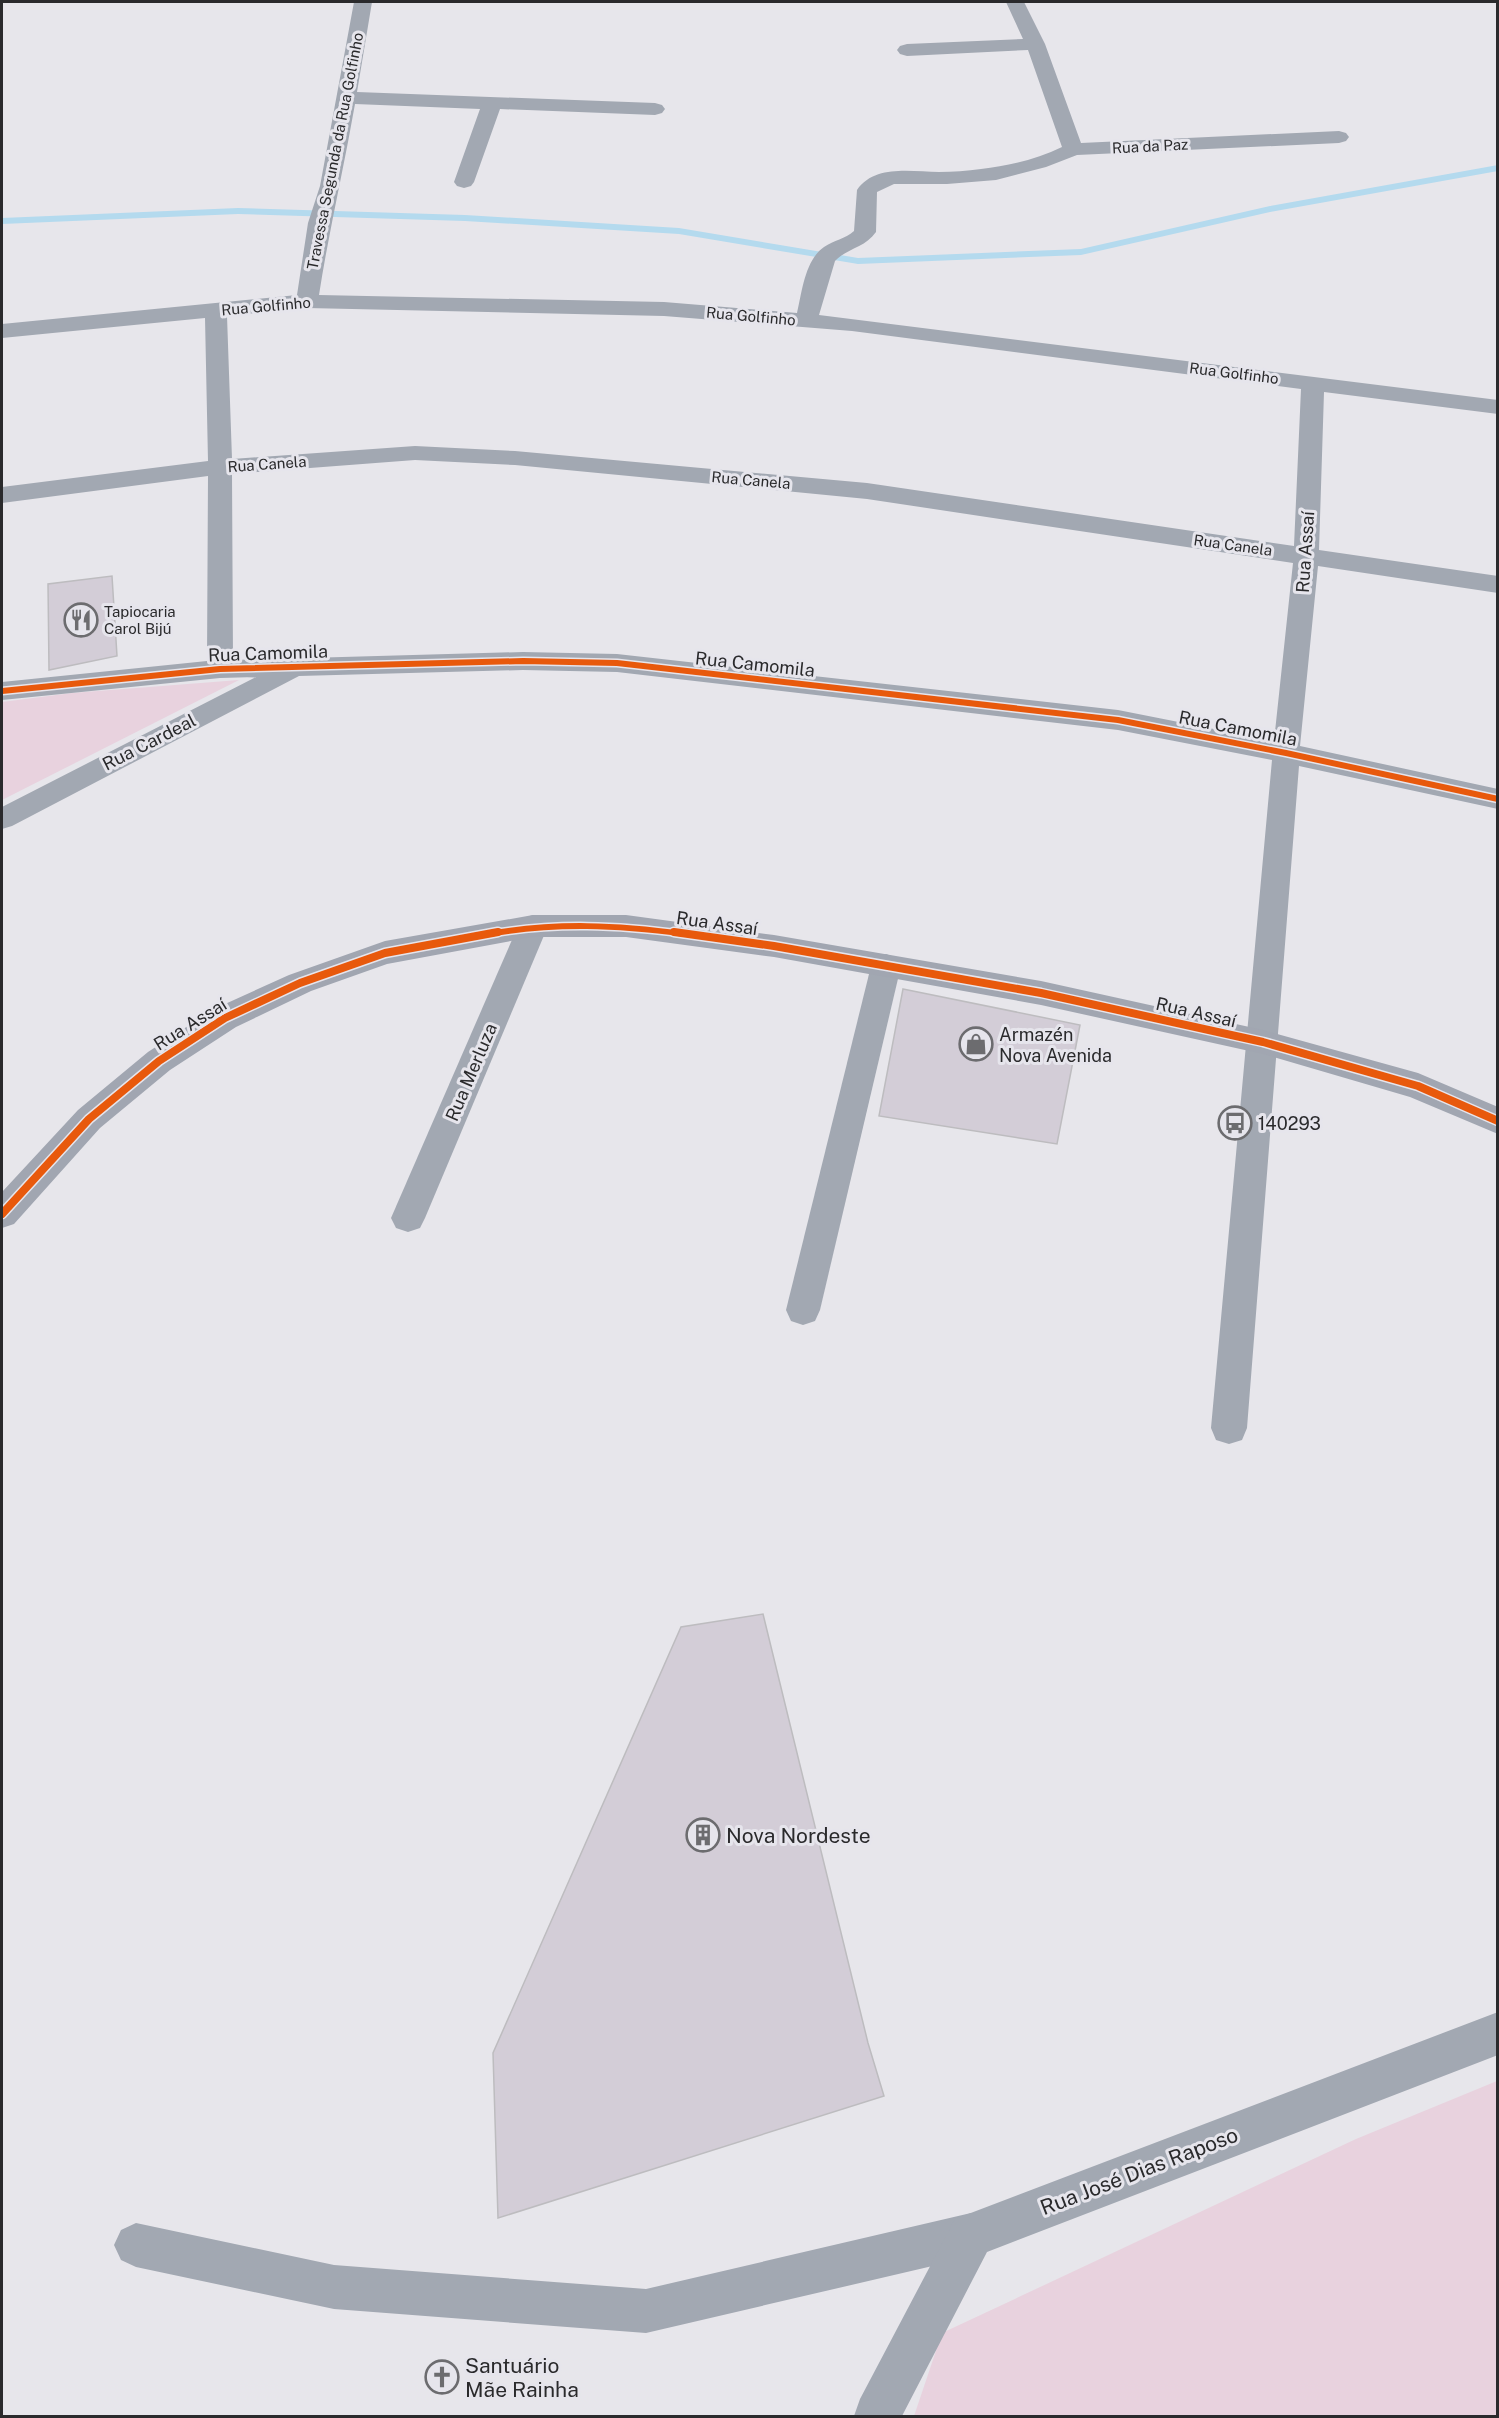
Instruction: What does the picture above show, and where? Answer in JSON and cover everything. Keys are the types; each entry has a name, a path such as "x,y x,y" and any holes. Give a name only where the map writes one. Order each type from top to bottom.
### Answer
{"street":[{"name":"Travessa Segunda da Rua Golfinho","path":"307,301 319,223 330,186 363,2"},
{"path":"1014,2 1035,44 1073,150"},
{"path":"907,50 1035,44"},
{"path":"346,98 655,109"},
{"path":"464,182 492,103"},
{"name":"Rua da Paz","path":"806,320 827,256 861,237 865,232 867,190 877,182 895,178 946,178 1001,172 1059,157 1073,150 1339,136"},
{"name":"Rua Golfinho","path":"2,331 307,301 664,309 852,324 1497,407"},
{"path":"216,311 220,669"},
{"name":"Rua Assaí","path":"1229,1428 1286,753 1306,556 1313,383"},
{"name":"Rua Canela","path":"2,495 219,467 415,453 515,458 867,491 1497,585"},
{"name":"Rua Camomila","path":"2,691 220,669 523,661 616,663 1118,720 1286,753 1497,799"},
{"name":"Rua Cardeal","path":"2,819 297,667"},
{"name":"Rua Assaí","path":"2,1214 89,1119 159,1060 225,1018 300,983 385,952 533,926 626,926 774,946 1041,993 1263,1042 1418,1086 1497,1121"},
{"name":"Rua Merluza","path":"408,1218 533,926"},
{"path":"803,1310 886,966"},
{"name":"Rua José Dias Raposo","path":"971,2235 1497,2033"},
{"path":"878,2416 971,2235"}],"lane":[{"path":"135,2246 334,2287 646,2311 971,2235"}],"shaded area":[{"path":"239,680 2,800 2,702 72,693"},
{"path":"1497,2081 1497,2416 914,2416 942,2333 1356,2139"}],"building":[{"name":"Tapiocaria Carol Bijú","path":"112,576 117,656 49,670 48,584"},
{"path":"903,989 1080,1025 1057,1144 879,1116"},
{"name":"Nova Nordeste","path":"763,1614 868,2043 884,2096 498,2218 493,2053 681,1627"}],"waterway":[{"path":"2,221 238,211 465,218 679,231 858,261 1081,252 1270,209 1498,168"}],"cycle path":[{"path":"2,691 220,669 523,661 617,663 1118,720 1286,753 1498,799"},
{"path":"2,1214 89,1119 159,1061 225,1018 300,983 385,953 533,926 626,926 774,946 1041,993 1263,1042 1418,1086 1498,1121"}],"place":[{"name":"Tapiocaria Carol Bijú","path":"81,620"},
{"name":"Armazén Nova Avenida","path":"976,1044"},
{"name":"140293","path":"1235,1123"},
{"name":"Nova Nordeste","path":"703,1835"},
{"name":"Santuário Mãe Rainha","path":"442,2377"}]}
